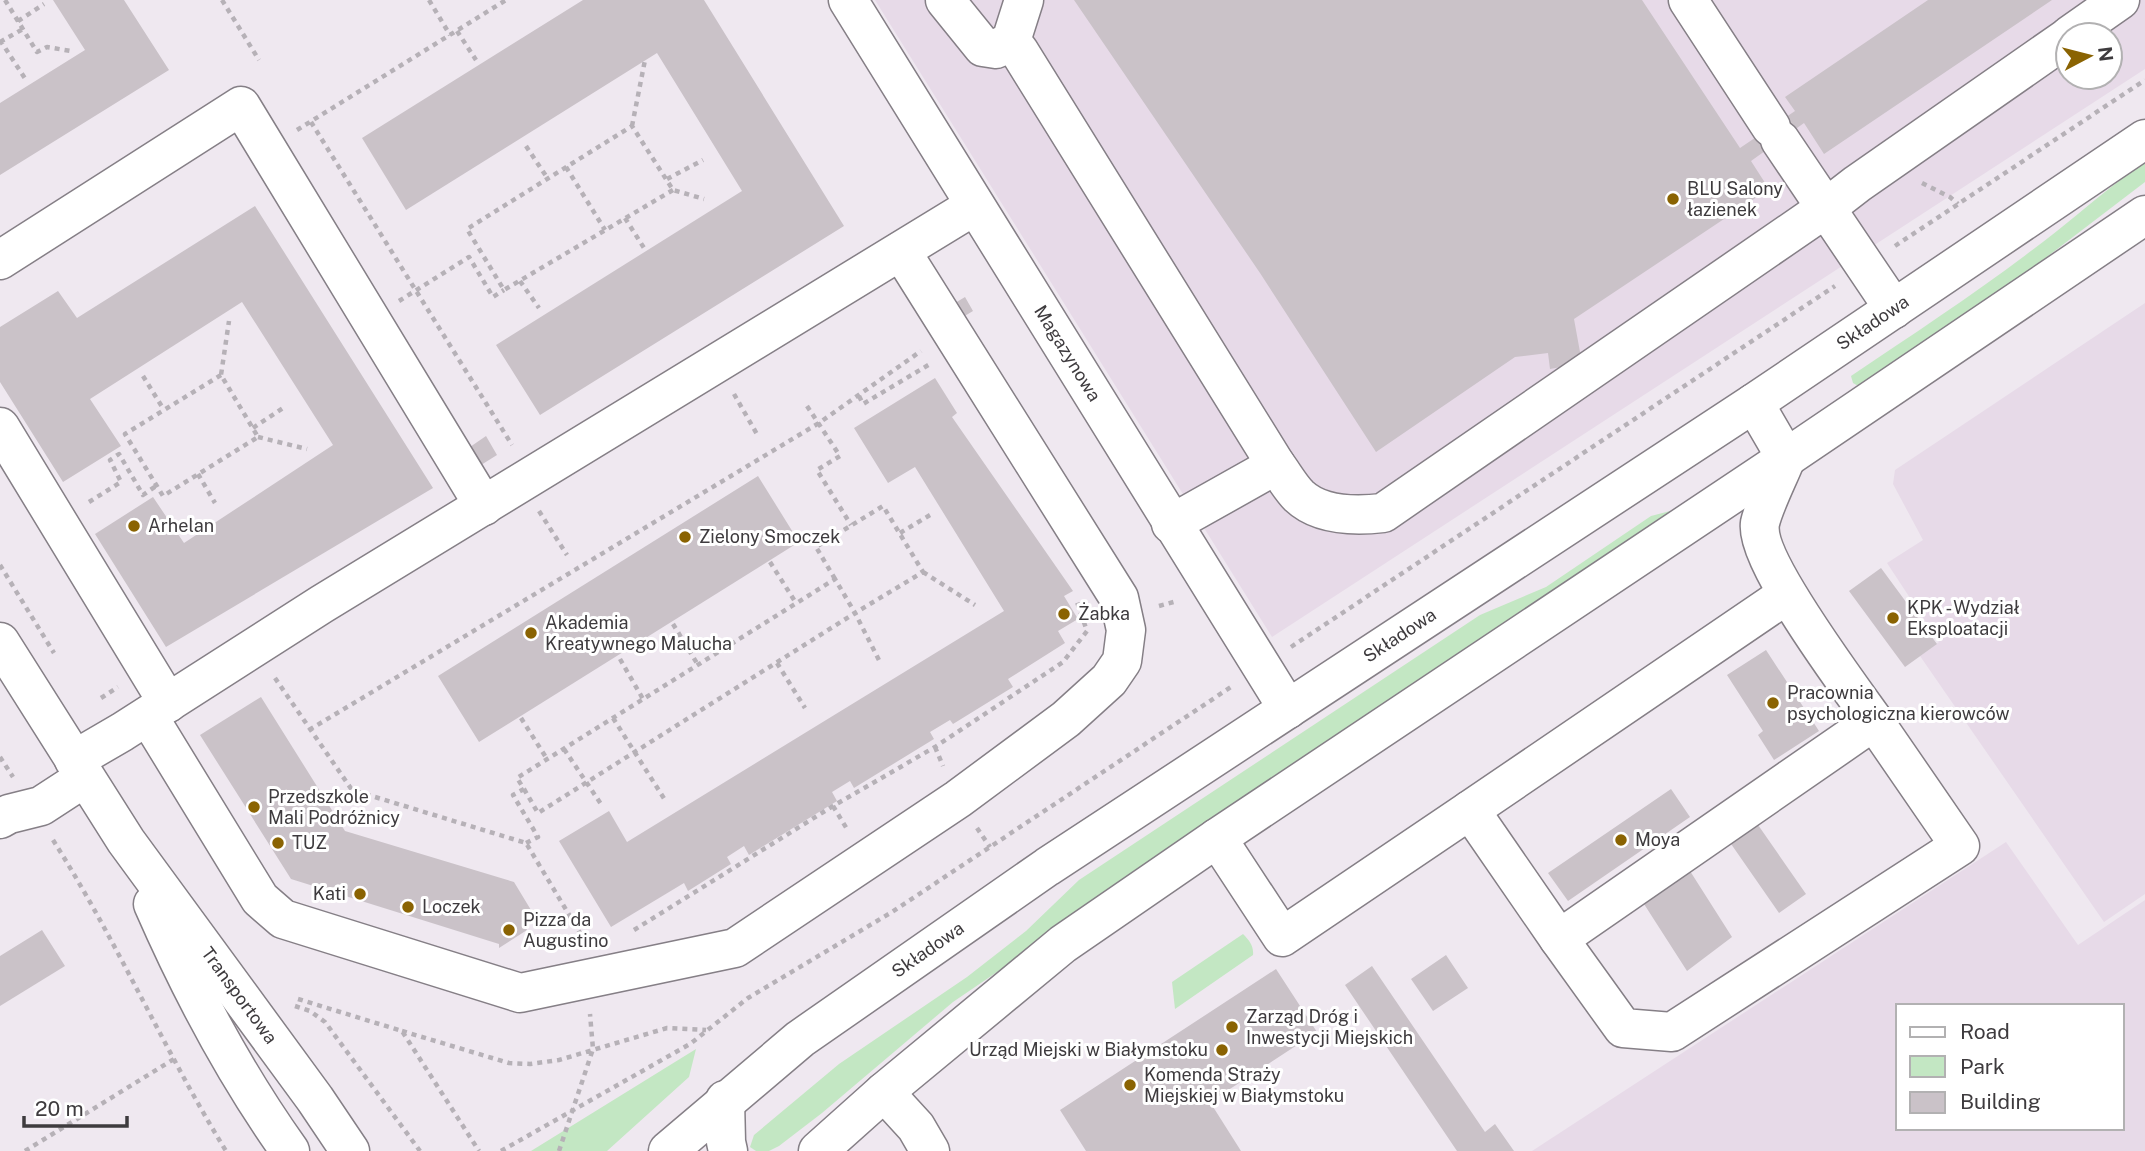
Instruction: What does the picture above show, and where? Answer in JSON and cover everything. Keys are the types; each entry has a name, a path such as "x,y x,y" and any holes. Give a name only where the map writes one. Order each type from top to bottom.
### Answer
{"main road":[{"name":"Magazynowa","path":"848,0 1288,709"},
{"path":"945,0 984,47 996,48 1011,41 1024,0"},
{"path":"1688,0 1894,309"},
{"path":"2090,21 2120,0"},
{"path":"1011,41 1299,497 1325,510 1352,516 1383,513 1826,208 2054,46"},
{"path":"0,260 241,106 484,506"},
{"name":"Składowa","path":"668,1151 800,1039 879,982 1048,867 1754,403 2145,139"},
{"path":"16,813 41,806 79,769 158,709 322,604 974,206"},
{"path":"818,1151 884,1092 1063,944 2145,215"},
{"path":"0,427 158,709 260,899 283,919 520,993 735,948 958,799 1055,727 1109,680 1122,661 1126,630 1119,597 901,251"},
{"path":"1754,403 1787,458"},
{"path":"1470,810 1623,1028 1672,1032 1960,846 1786,595 1765,547 1760,524 1787,458"},
{"path":"1171,524 1276,464"},
{"path":"1217,838 1282,937 1786,595"},
{"name":"Transportowa","path":"0,642 126,841 350,1151"},
{"path":"1559,939 1874,721"},
{"name":"Transportowa","path":"126,841 181,968 210,1023 265,1116 290,1151"},
{"path":"884,1092 916,1127 930,1151"},
{"path":"726,1100 728,1151"}],"path":[{"path":"5,0 37,52 47,47 71,51"},
{"path":"222,0 259,60"},
{"path":"429,0 450,35"},
{"path":"267,148 506,0"},
{"path":"18,21 44,4"},
{"path":"23,29 0,41 26,80"},
{"path":"457,31 476,60"},
{"path":"645,60 632,126 673,190 704,200"},
{"path":"501,1151 690,1044 748,998 892,912 2145,80"},
{"path":"311,122 516,451"},
{"path":"505,290 467,229 632,126"},
{"path":"526,146 548,179"},
{"path":"667,179 703,160"},
{"path":"566,167 605,230"},
{"path":"371,320 469,257 493,298 673,190"},
{"path":"625,218 644,248"},
{"path":"520,281 539,308"},
{"path":"229,321 220,375 258,437"},
{"path":"309,730 818,423 925,348"},
{"path":"859,396 863,404 932,363"},
{"path":"716,364 758,436"},
{"path":"220,375 125,434 163,496 258,437 307,449"},
{"path":"143,376 164,410"},
{"path":"253,428 286,406"},
{"path":"807,406 839,456 817,470 851,525"},
{"path":"121,482 110,460 119,454 143,495 156,486"},
{"path":"198,474 215,503"},
{"path":"881,664 816,547 851,525 883,506 923,572 975,605"},
{"path":"900,533 930,515"},
{"path":"770,562 796,603"},
{"path":"835,579 517,778 538,813 923,572"},
{"path":"629,933 833,806 934,747 1063,662 1087,631 1076,604 1078,592"},
{"path":"1155,607 1178,601"},
{"path":"673,624 698,665"},
{"path":"620,659 643,699"},
{"path":"777,663 805,708"},
{"path":"285,672 274,679 352,790 526,844 595,958 587,979 593,1049 559,1151"},
{"path":"613,718 665,800"},
{"path":"521,719 547,759"},
{"path":"564,748 601,804"},
{"path":"0,757 16,813 88,895 192,1096 226,1151"},
{"path":"524,789 513,795 538,837 526,844"},
{"path":"298,999 509,1063 530,1064 559,1060 667,1028 708,1030"},
{"path":"402,1031 479,1151"},
{"path":"25,1151 174,1059"}],"shaded area":[{"path":"875,0 2145,0 2145,69 2124,83 2124,21 2054,21 2054,91 2111,91 1272,637"},
{"path":"2145,303 2145,894 2104,922 1920,656 1939,642 1887,563 1923,540 1893,484 1895,470"},
{"path":"2006,842 2078,945 2145,900 2145,1151 1532,1151"}],"green space":[{"path":"2145,162 2145,182 1980,308 1860,387 1853,383 1851,376 2007,269"},
{"path":"1674,510 953,1002 779,1146 769,1151 756,1151 750,1147 754,1135 839,1064 967,977 1026,931 1079,880 1480,615 1546,587 1651,516"},
{"path":"1243,934 1251,943 1253,955 1175,1009 1172,982"},
{"path":"696,1049 689,1077 607,1151 531,1151"}],"building":[{"path":"53,0 124,0 169,70 0,175 0,103 85,50"},
{"path":"583,0 704,0 844,226 540,415 496,345 742,191 657,53 406,210 362,138"},
{"path":"1074,0 1642,0 1740,148 1795,111 1785,97 1928,0 2052,0 1824,154 1804,123 1751,161 1769,189 1574,319 1582,363 1550,369 1548,353 1515,357 1376,452 1260,273"},
{"path":"255,206 433,488 166,647 95,534 153,497 184,543 333,445 242,302 90,399 121,446 63,482 0,382 0,327 58,291 77,318"},
{"path":"965,297 973,311 963,317 955,303"},
{"path":"935,378 957,413 952,417 1073,591 1064,596 1078,619 1058,631 1065,643 1008,679 1013,687 953,724 950,720 930,732 934,739 854,788 850,781 832,792 837,801 749,855 744,846 727,857 731,864 688,891 684,883 611,927 559,841 609,811 627,842 1004,611 915,467 888,483 854,428"},
{"path":"486,436 497,455 481,465 470,447"},
{"path":"758,476 799,542 479,742 438,676"},
{"name":"KPK - Wydział Eksploatacji","path":"1881,568 1937,644 1905,667 1849,591"},
{"name":"Pracownia psychologiczna kierowców","path":"1766,650 1819,731 1774,760 1758,735 1763,731 1727,675"},
{"path":"261,697 345,831 514,882 534,915 523,922 527,930 499,948 499,944 291,879 200,735"},
{"path":"1671,789 1690,817 1568,901 1548,873"},
{"path":"1756,822 1806,894 1779,913 1729,841"},
{"path":"1690,871 1732,937 1687,971 1644,904"},
{"path":"42,930 65,966 0,1006 0,956"},
{"path":"1446,955 1468,988 1433,1011 1411,979"},
{"path":"1372,966 1485,1132 1495,1124 1514,1151 1457,1151 1345,985"},
{"name":"Urząd Miejski w Białymstoku","path":"1276,969 1317,1032 1210,1102 1241,1151 1086,1151 1060,1110"}],"place":[{"name":"BLU Salony łazienek","path":"1673,199"},
{"name":"Arhelan","path":"134,526"},
{"name":"Zielony Smoczek","path":"685,537"},
{"name":"Żabka","path":"1064,614"},
{"name":"KPK - Wydział Eksploatacji","path":"1893,618"},
{"name":"Akademia Kreatywnego Malucha","path":"531,633"},
{"name":"Pracownia psychologiczna kierowców","path":"1773,703"},
{"name":"Przedszkole Mali Podróżnicy","path":"254,807"},
{"name":"Moya","path":"1621,840"},
{"name":"TUZ","path":"278,843"},
{"name":"Kati","path":"360,894"},
{"name":"Loczek","path":"408,907"},
{"name":"Pizza da Augustino","path":"509,930"},
{"name":"Zarząd Dróg i Inwestycji Miejskich","path":"1232,1027"},
{"name":"Urząd Miejski w Białymstoku","path":"1222,1050"},
{"name":"Komenda Straży Miejskiej w Białymstoku","path":"1130,1085"}]}
